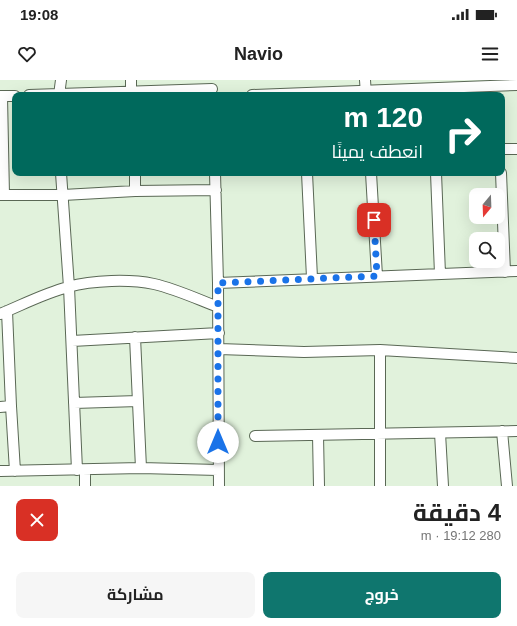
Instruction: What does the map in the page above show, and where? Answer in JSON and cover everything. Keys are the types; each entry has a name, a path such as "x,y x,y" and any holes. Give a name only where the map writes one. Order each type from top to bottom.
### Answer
{"street":[{"path":"59,92 61,80"},
{"path":"131,80 131,92"},
{"path":"365,80 366,92"},
{"path":"382,92 517,84"},
{"path":"147,92 212,88"},
{"path":"12,96 1,96 2,195 63,195 135,191 216,190"},
{"path":"505,149 517,149"},
{"path":"62,176 72,341 74,403 81,470 85,486"},
{"path":"135,176 135,191"},
{"path":"215,176 219,333 219,486"},
{"path":"307,176 312,278"},
{"path":"371,176 377,276"},
{"path":"436,176 440,274"},
{"path":"501,176 505,272"},
{"path":"218,283 312,278 517,271"},
{"path":"15,471 4,313 44,295 69,287 102,282 154,284 218,307"},
{"path":"72,341 219,333"},
{"path":"135,337 141,468"},
{"path":"219,349 304,352 380,350 515,361"},
{"path":"380,350 380,486"},
{"path":"74,403 138,401"},
{"path":"0,407 11,406"},
{"path":"502,431 507,486"},
{"path":"255,436 517,431"},
{"path":"440,433 443,486"},
{"path":"318,435 319,486"},
{"path":"0,471 141,468 218,470"}],"route":[{"path":"218,442 218,283 377,276 374,220"}]}
